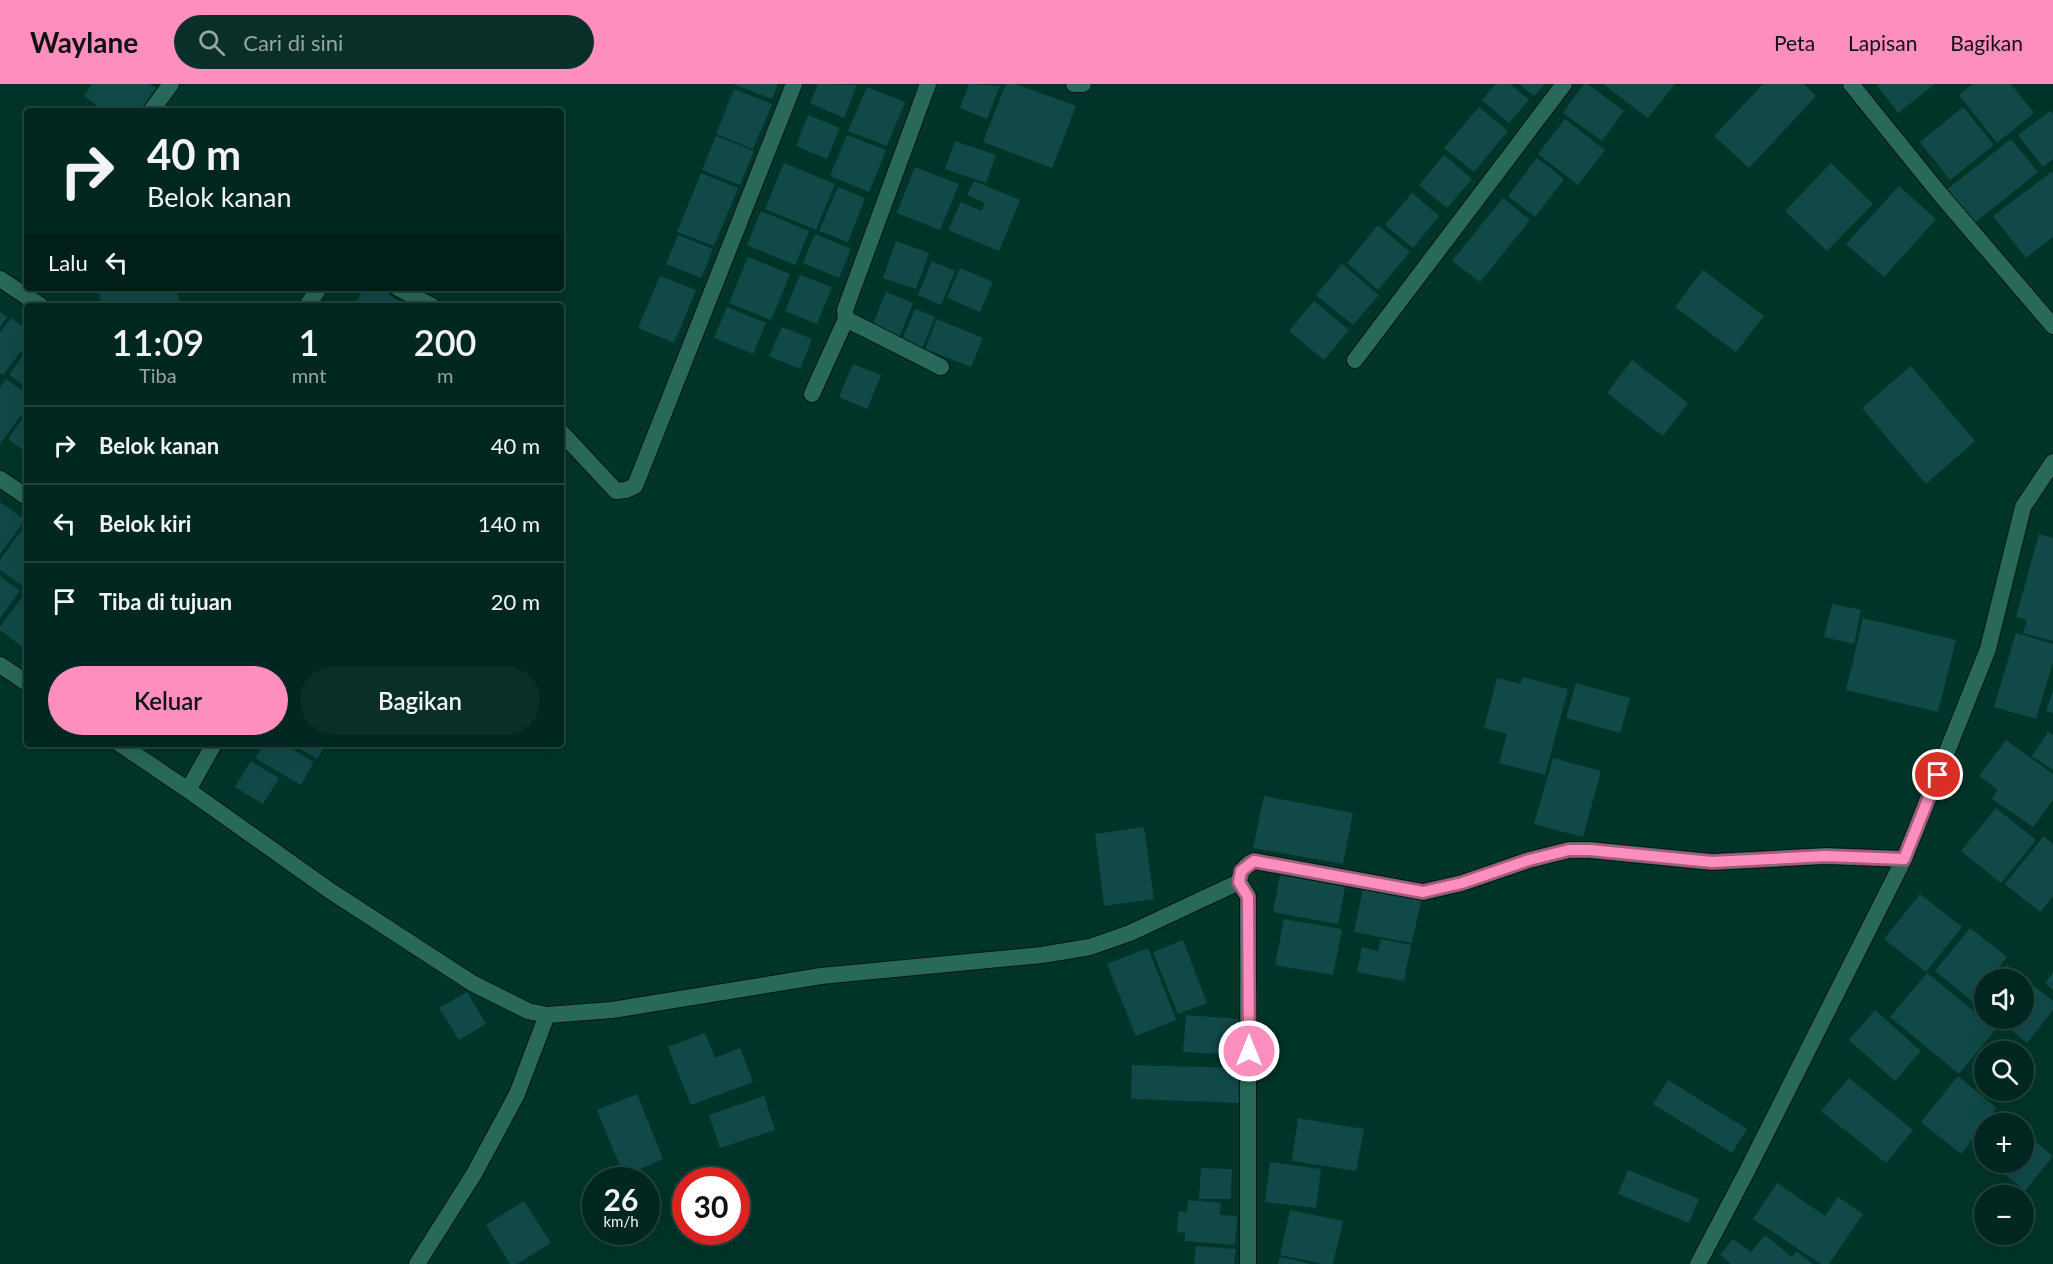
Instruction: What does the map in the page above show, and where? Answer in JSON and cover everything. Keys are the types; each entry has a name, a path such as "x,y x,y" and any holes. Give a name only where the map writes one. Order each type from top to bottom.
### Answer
{"street":[{"path":"153,108 171,84"},
{"path":"564,435 616,491 635,486 794,84"},
{"path":"812,394 846,319 845,310 928,84"},
{"path":"1074,84 1083,84"},
{"path":"1355,360 1564,84"},
{"path":"1851,84 1940,194 2053,326"},
{"path":"0,279 23,284"},
{"path":"29,291 39,303"},
{"path":"404,291 426,303"},
{"path":"846,319 941,367"},
{"path":"1698,1264 1904,859 1988,649 2023,507 2053,462"},
{"path":"0,479 24,494"},
{"path":"0,665 24,681"},
{"path":"124,747 329,890 472,983 528,1011 546,1015 612,1010 821,976 1042,956 1090,947 1130,933 1239,882"},
{"path":"188,790 212,747"},
{"path":"1248,1264 1248,897 1239,882 1241,871 1254,861 1423,892 1462,883 1529,860 1569,850 1712,862 1826,856 1904,859"},
{"path":"417,1264 474,1174 517,1094 546,1015"}],"building":[{"path":"92,84 149,84 156,88 142,108 101,108 84,96"},
{"path":"733,84 778,84 772,99"},
{"path":"818,84 857,85 844,118 810,103"},
{"path":"969,84 1000,86 987,119 960,108"},
{"path":"1006,84 1016,84 1076,106 1052,168 983,142"},
{"path":"1496,84 1510,84 1529,100 1509,123 1482,100"},
{"path":"1519,84 1545,84 1534,96"},
{"path":"1584,84 1588,84 1624,111 1602,141 1563,113"},
{"path":"1603,84 1675,84 1648,118"},
{"path":"1763,84 1804,84 1816,96 1749,168 1714,136"},
{"path":"1876,84 1935,84 1898,113"},
{"path":"1973,84 2011,84 2034,113 1997,143 1959,95"},
{"path":"867,87 905,102 887,146 848,131"},
{"path":"734,89 772,104 753,149 716,134"},
{"path":"1479,107 1508,131 1474,172 1444,148"},
{"path":"1963,107 1994,145 1950,180 1920,142"},
{"path":"2050,111 2053,114 2053,159 2043,167 2018,135"},
{"path":"808,115 840,128 827,159 796,146"},
{"path":"1565,119 1605,150 1578,185 1538,154"},
{"path":"847,135 886,150 869,192 830,176"},
{"path":"716,136 754,151 740,185 702,170"},
{"path":"2011,139 2038,172 1972,225 1945,191"},
{"path":"955,141 996,155 986,183 945,169"},
{"path":"1444,155 1472,179 1447,208 1419,185"},
{"path":"1537,158 1564,179 1535,217 1508,196"},
{"path":"784,163 835,184 816,230 765,209"},
{"path":"1831,163 1873,204 1827,251 1785,211"},
{"path":"915,167 959,184 940,230 897,213"},
{"path":"2051,172 2053,174 2053,237 2026,258 1993,216"},
{"path":"701,173 738,188 714,246 677,232"},
{"path":"974,181 1020,200 999,251 948,230 961,202 981,211 985,203 967,195"},
{"path":"1899,186 1936,219 1884,277 1846,244"},
{"path":"838,187 865,198 848,242 819,231"},
{"path":"1412,193 1439,216 1413,248 1385,225"},
{"path":"1503,198 1530,220 1480,282 1452,261"},
{"path":"761,211 809,231 795,265 747,245"},
{"path":"1378,225 1410,252 1378,290 1347,263"},
{"path":"815,234 851,249 839,278 803,263"},
{"path":"678,235 713,249 701,278 666,264"},
{"path":"896,241 929,253 916,289 883,278"},
{"path":"748,257 790,274 771,320 729,303"},
{"path":"932,261 955,271 941,305 918,295"},
{"path":"1342,264 1379,295 1353,325 1316,295"},
{"path":"960,268 993,282 980,312 947,298"},
{"path":"1703,270 1764,316 1736,352 1675,307"},
{"path":"800,275 832,287 817,324 785,311"},
{"path":"660,276 696,290 674,343 638,328"},
{"path":"178,291 180,303 101,303 99,292"},
{"path":"363,291 384,291 402,303 355,303"},
{"path":"886,292 913,303 898,340 871,329"},
{"path":"1314,301 1349,330 1324,360 1289,331"},
{"path":"727,307 766,323 753,354 714,338"},
{"path":"915,309 935,317 922,349 902,340"},
{"path":"0,312 7,317 0,327"},
{"path":"11,318 24,328 24,347 3,375 0,373 0,333"},
{"path":"937,319 983,338 971,367 925,349"},
{"path":"782,327 812,339 800,369 769,356"},
{"path":"24,354 24,386 9,375"},
{"path":"1632,360 1688,403 1663,436 1607,393"},
{"path":"853,364 881,375 867,409 839,397"},
{"path":"1911,366 1975,441 1926,484 1862,408"},
{"path":"6,379 24,392 24,411 0,444 0,387"},
{"path":"24,416 24,451 8,439"},
{"path":"0,502 24,521 0,554"},
{"path":"24,527 24,581 21,585 0,570 0,560"},
{"path":"2039,534 2053,538 2053,641 2023,633 2027,620 2016,617"},
{"path":"0,576 20,591 0,618"},
{"path":"24,594 24,648 0,630"},
{"path":"1832,604 1861,610 1854,644 1824,637"},
{"path":"1863,618 1956,640 1938,712 1846,690"},
{"path":"2016,633 2053,644 2053,662 2036,719 1994,707"},
{"path":"1523,677 1568,689 1545,775 1499,763 1507,734 1484,728 1497,678 1520,684"},
{"path":"1576,683 1630,698 1620,733 1566,718"},
{"path":"2053,690 2053,713 2046,711"},
{"path":"2048,732 2053,735 2053,770 2032,756"},
{"path":"2006,740 2053,774 2053,800 2033,827 1992,799 1998,790 1979,776"},
{"path":"262,747 289,747 314,762 301,785 255,758"},
{"path":"297,747 324,747 317,759"},
{"path":"1553,758 1601,771 1583,837 1534,824"},
{"path":"251,761 279,778 263,804 235,787"},
{"path":"1264,796 1353,813 1343,864 1253,848"},
{"path":"1996,808 2036,840 2001,883 1961,851"},
{"path":"1144,827 1154,899 1104,906 1095,834"},
{"path":"2044,836 2053,844 2053,896 2040,912 2005,884"},
{"path":"1280,875 1345,887 1338,924 1273,912"},
{"path":"1363,888 1421,900 1412,943 1354,932"},
{"path":"1920,894 1962,927 1926,972 1884,939"},
{"path":"1284,919 1342,929 1333,975 1275,965"},
{"path":"1970,928 2007,957 1998,969 1974,969 1974,998 1972,1001 1935,971"},
{"path":"1381,939 1411,945 1404,981 1357,972 1362,947 1378,951"},
{"path":"1183,940 1207,1003 1178,1014 1153,952"},
{"path":"1148,948 1176,1020 1136,1036 1107,964"},
{"path":"2053,972 2053,990 2045,983"},
{"path":"1927,973 1974,1011 1974,1029 1996,1029 1986,1041 1974,1041 1974,1056 1959,1074 1890,1017"},
{"path":"2034,986 2053,1001 2053,1010 2029,1041 2024,1041 2009,1029 2034,1029"},
{"path":"467,992 486,1024 459,1040 439,1008"},
{"path":"1875,1010 1921,1051 1895,1081 1849,1040"},
{"path":"1186,1015 1240,1019 1237,1055 1183,1052"},
{"path":"705,1033 715,1058 740,1048 753,1082 691,1105 668,1047"},
{"path":"1132,1065 1241,1068 1240,1103 1131,1099"},
{"path":"1958,1076 1974,1089 1974,1101 1988,1101 1997,1108 1993,1113 1974,1113 1974,1137 1961,1154 1921,1122"},
{"path":"1849,1078 1913,1130 1886,1163 1821,1111"},
{"path":"1668,1080 1747,1129 1732,1153 1653,1104"},
{"path":"637,1094 663,1159 645,1167 620,1167 597,1110"},
{"path":"764,1096 775,1130 720,1148 709,1115"},
{"path":"1298,1118 1364,1129 1356,1171 1292,1161"},
{"path":"2034,1140 2053,1156 2030,1185 2018,1185 2003,1173 2034,1173"},
{"path":"1270,1162 1321,1169 1316,1208 1265,1202"},
{"path":"1201,1168 1232,1169 1231,1199 1199,1199"},
{"path":"1628,1170 1699,1199 1689,1223 1618,1194"},
{"path":"1777,1183 1825,1216 1838,1197 1863,1214 1829,1264 1821,1264 1753,1219"},
{"path":"1188,1200 1221,1203 1220,1215 1237,1216 1235,1245 1185,1241 1185,1233 1177,1232 1179,1211 1187,1212"},
{"path":"524,1201 551,1243 517,1264 510,1264 486,1225"},
{"path":"1290,1210 1343,1221 1333,1264 1280,1255"},
{"path":"1765,1235 1792,1257 1796,1251 1813,1264 1731,1264 1720,1255 1733,1239 1751,1252"},
{"path":"1196,1246 1236,1249 1234,1264 1194,1264"},
{"path":"1280,1257 1308,1263 1308,1264 1278,1264"}],"route":[{"path":"1249,1051 1248,897 1239,882 1241,871 1254,861 1423,892 1462,883 1529,860 1569,850 1712,862 1826,856 1904,859 1938,775"}]}
